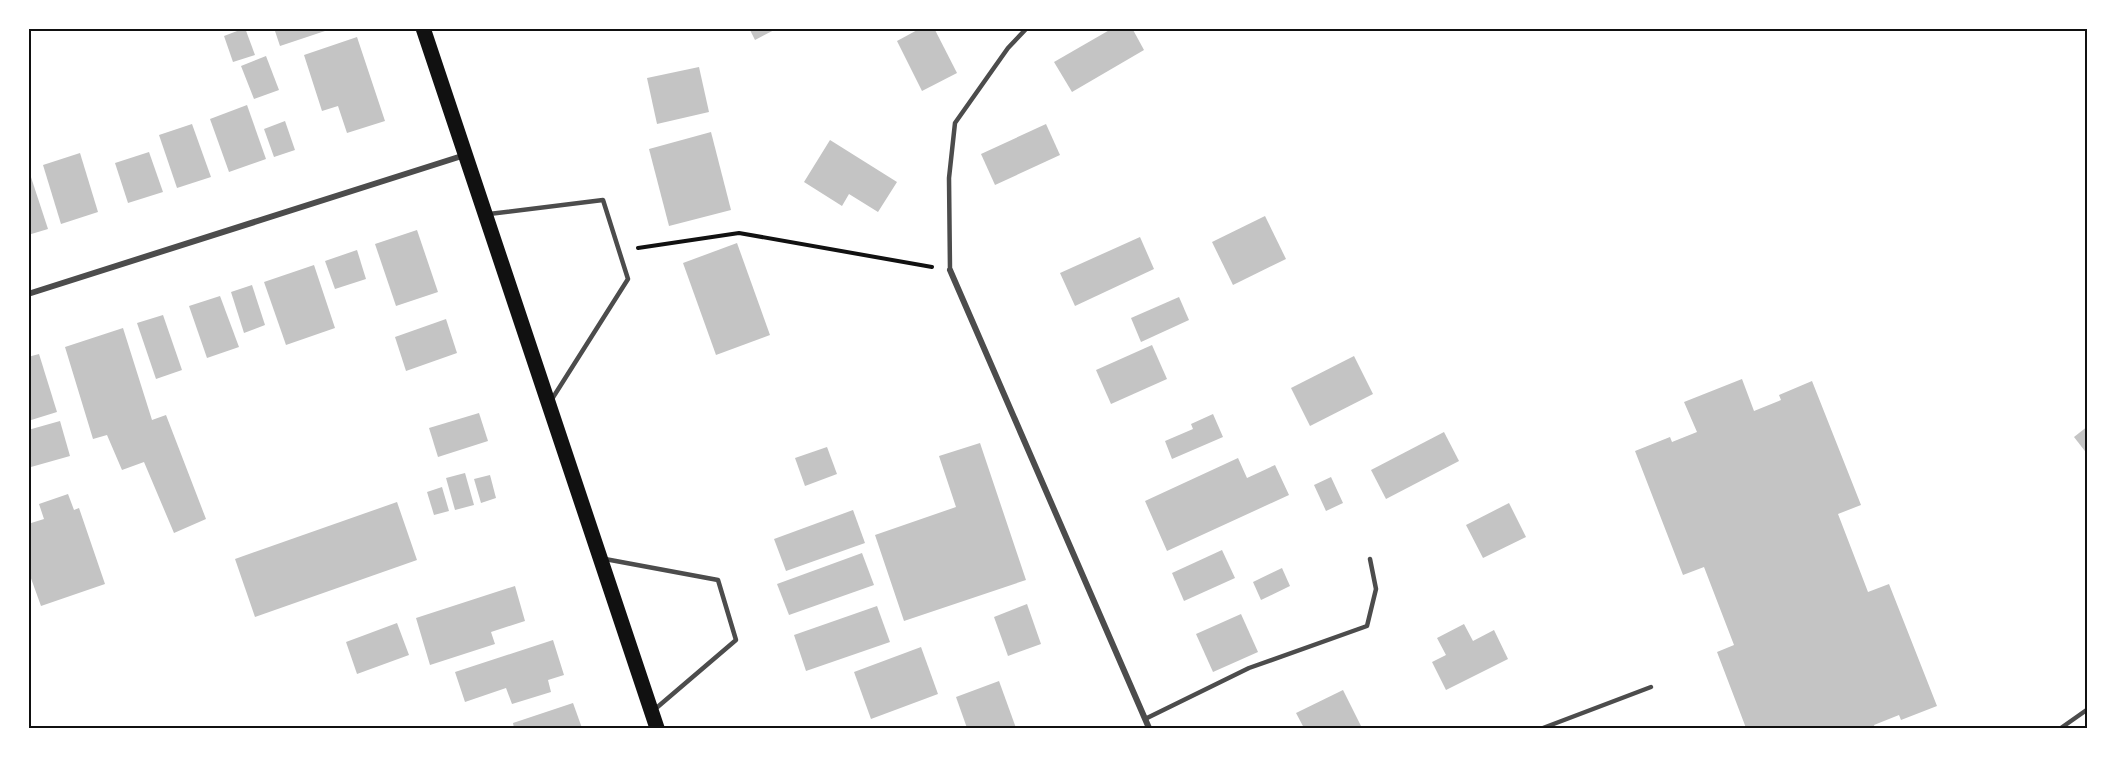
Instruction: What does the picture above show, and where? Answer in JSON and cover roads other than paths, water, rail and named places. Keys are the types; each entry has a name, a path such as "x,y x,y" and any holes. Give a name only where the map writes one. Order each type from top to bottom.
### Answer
{"main road":[{"path":"428,30 465,154 657,729"}],"street":[{"path":"28,294 465,154"},
{"path":"951,270 1149,729"}],"lane":[{"path":"951,270 949,178 955,123 1008,48 1027,28"},
{"path":"486,214 603,200 628,279 549,404"},
{"path":"600,558 718,580 736,640 652,712"},
{"path":"1145,719 1249,668 1367,626 1376,589 1370,559"},
{"path":"1543,729 1651,687"},
{"path":"2061,729 2088,709"}]}
